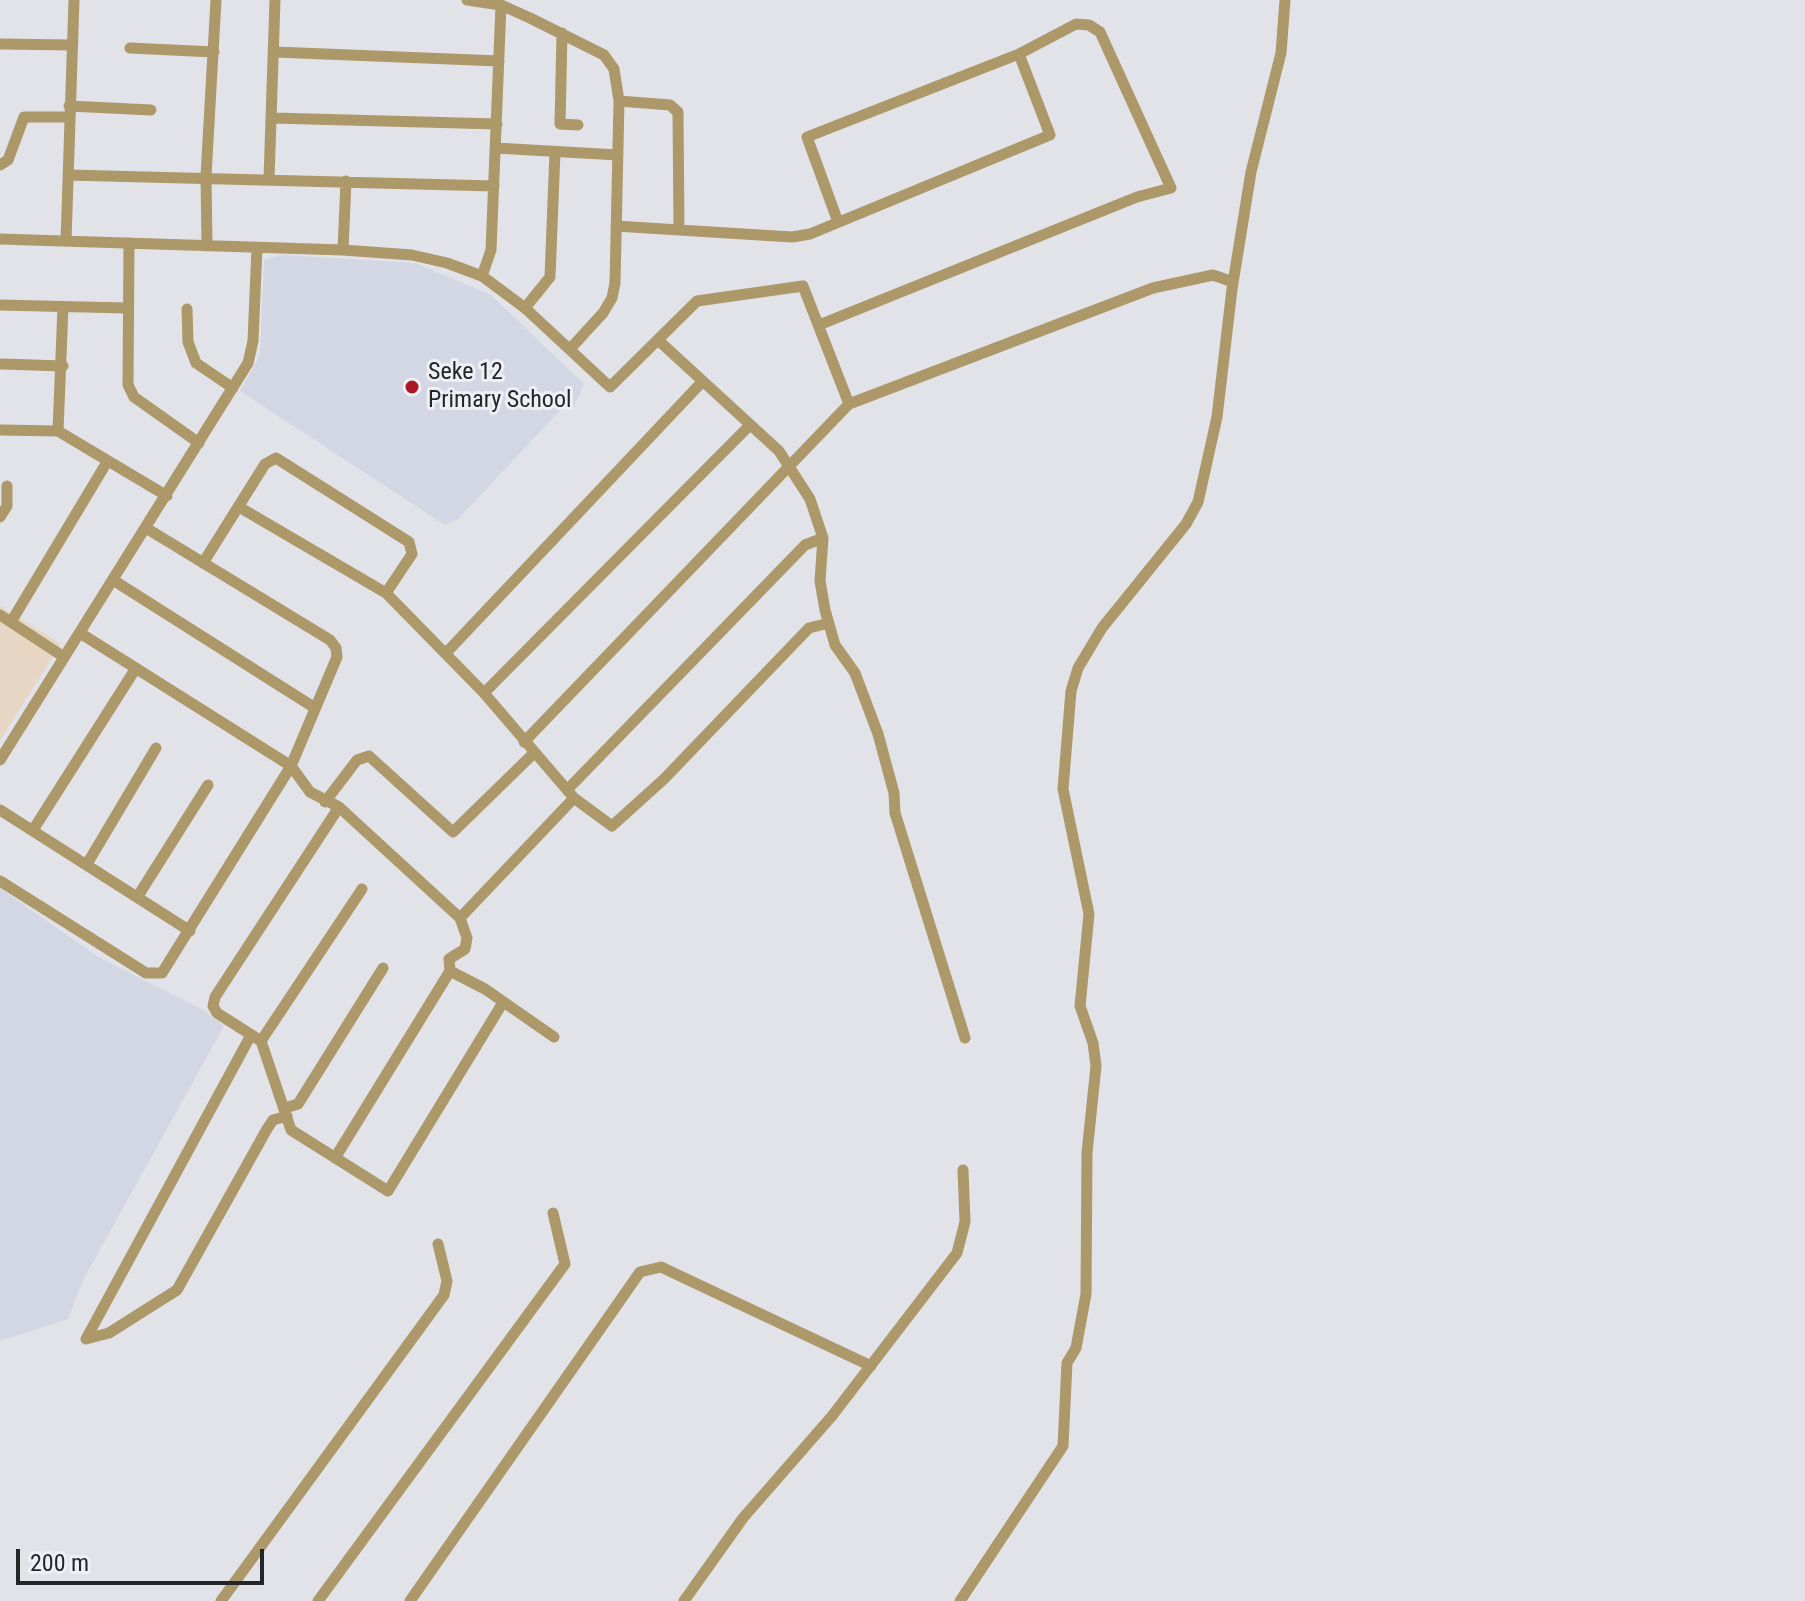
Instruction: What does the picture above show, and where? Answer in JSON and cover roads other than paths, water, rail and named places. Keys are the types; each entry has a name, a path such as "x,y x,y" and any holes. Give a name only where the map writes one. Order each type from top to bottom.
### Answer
{"street":[{"path":"66,241 74,0"},
{"path":"207,246 206,176 216,0"},
{"path":"269,179 275,0"},
{"path":"467,0 501,5 562,33 610,61 619,101 612,298 570,349"},
{"path":"960,1601 1063,1446 1067,1363 1076,1348 1086,1294 1087,1153 1096,1066 1093,1043 1080,1006 1089,914 1063,789 1071,691 1078,668 1102,628 1186,524 1198,502 1217,417 1233,282 1251,172 1281,53 1285,0"},
{"path":"482,276 491,250 501,5"},
{"path":"819,325 1137,197 1171,188 1100,32 1089,25 1076,24 1019,54 807,137 838,222"},
{"path":"562,33 560,124 578,125"},
{"path":"0,44 71,45"},
{"path":"130,48 214,52"},
{"path":"275,52 499,61"},
{"path":"616,226 792,237 838,222 1050,135 1019,54"},
{"path":"619,101 670,105 678,112 679,230"},
{"path":"0,165 8,160 24,117 69,111 151,110"},
{"path":"272,118 497,124"},
{"path":"496,148 618,155"},
{"path":"525,308 550,277 555,152"},
{"path":"68,175 206,176 494,186"},
{"path":"343,250 346,181"},
{"path":"0,239 412,255 482,276 525,308 610,387 697,301 803,286 849,404"},
{"path":"129,243 125,373 134,397 199,443"},
{"path":"0,760 167,496 251,353 257,248"},
{"path":"524,742 849,404 1153,288 1213,275 1233,282"},
{"path":"0,305 126,308"},
{"path":"58,431 63,307"},
{"path":"187,309 188,342 196,363 233,388"},
{"path":"658,340 791,464 810,499 823,538 820,581 835,645 855,673 878,734 894,793 895,813 965,1038"},
{"path":"2,364 63,366"},
{"path":"446,653 702,382"},
{"path":"484,693 750,425"},
{"path":"0,430 58,431 167,496"},
{"path":"203,563 265,464 273,459 281,460 409,542 412,554 386,593"},
{"path":"64,657 5,619 107,462"},
{"path":"0,517 7,506 7,486"},
{"path":"239,507 386,593 484,693 571,794 612,826 664,779 809,628 829,623"},
{"path":"0,881 153,975 166,970 291,766 337,657 334,644 146,528"},
{"path":"460,918 571,794 805,545 823,538"},
{"path":"113,580 315,708"},
{"path":"80,633 291,766 310,792 339,807 460,918 467,938 465,949 449,959 450,971 335,1158"},
{"path":"33,830 136,668"},
{"path":"87,864 156,748"},
{"path":"325,802 357,760 369,756 453,832 534,753"},
{"path":"138,896 208,785"},
{"path":"339,807 215,997 217,1013 256,1038 291,1130 388,1191 502,1004"},
{"path":"0,810 190,931"},
{"path":"362,889 256,1038 86,1339 109,1333 177,1290 267,1129 273,1120 298,1104 383,968"},
{"path":"450,971 485,989 502,1004 554,1037"},
{"path":"684,1601 743,1518 871,1366 957,1253 965,1222 963,1170"},
{"path":"318,1601 565,1264 553,1213"},
{"path":"221,1601 444,1295 447,1281 438,1244"},
{"path":"410,1601 640,1272 661,1267 871,1366"}],"place":[{"name":"Seke 12 Primary School","path":"412,387"}]}
